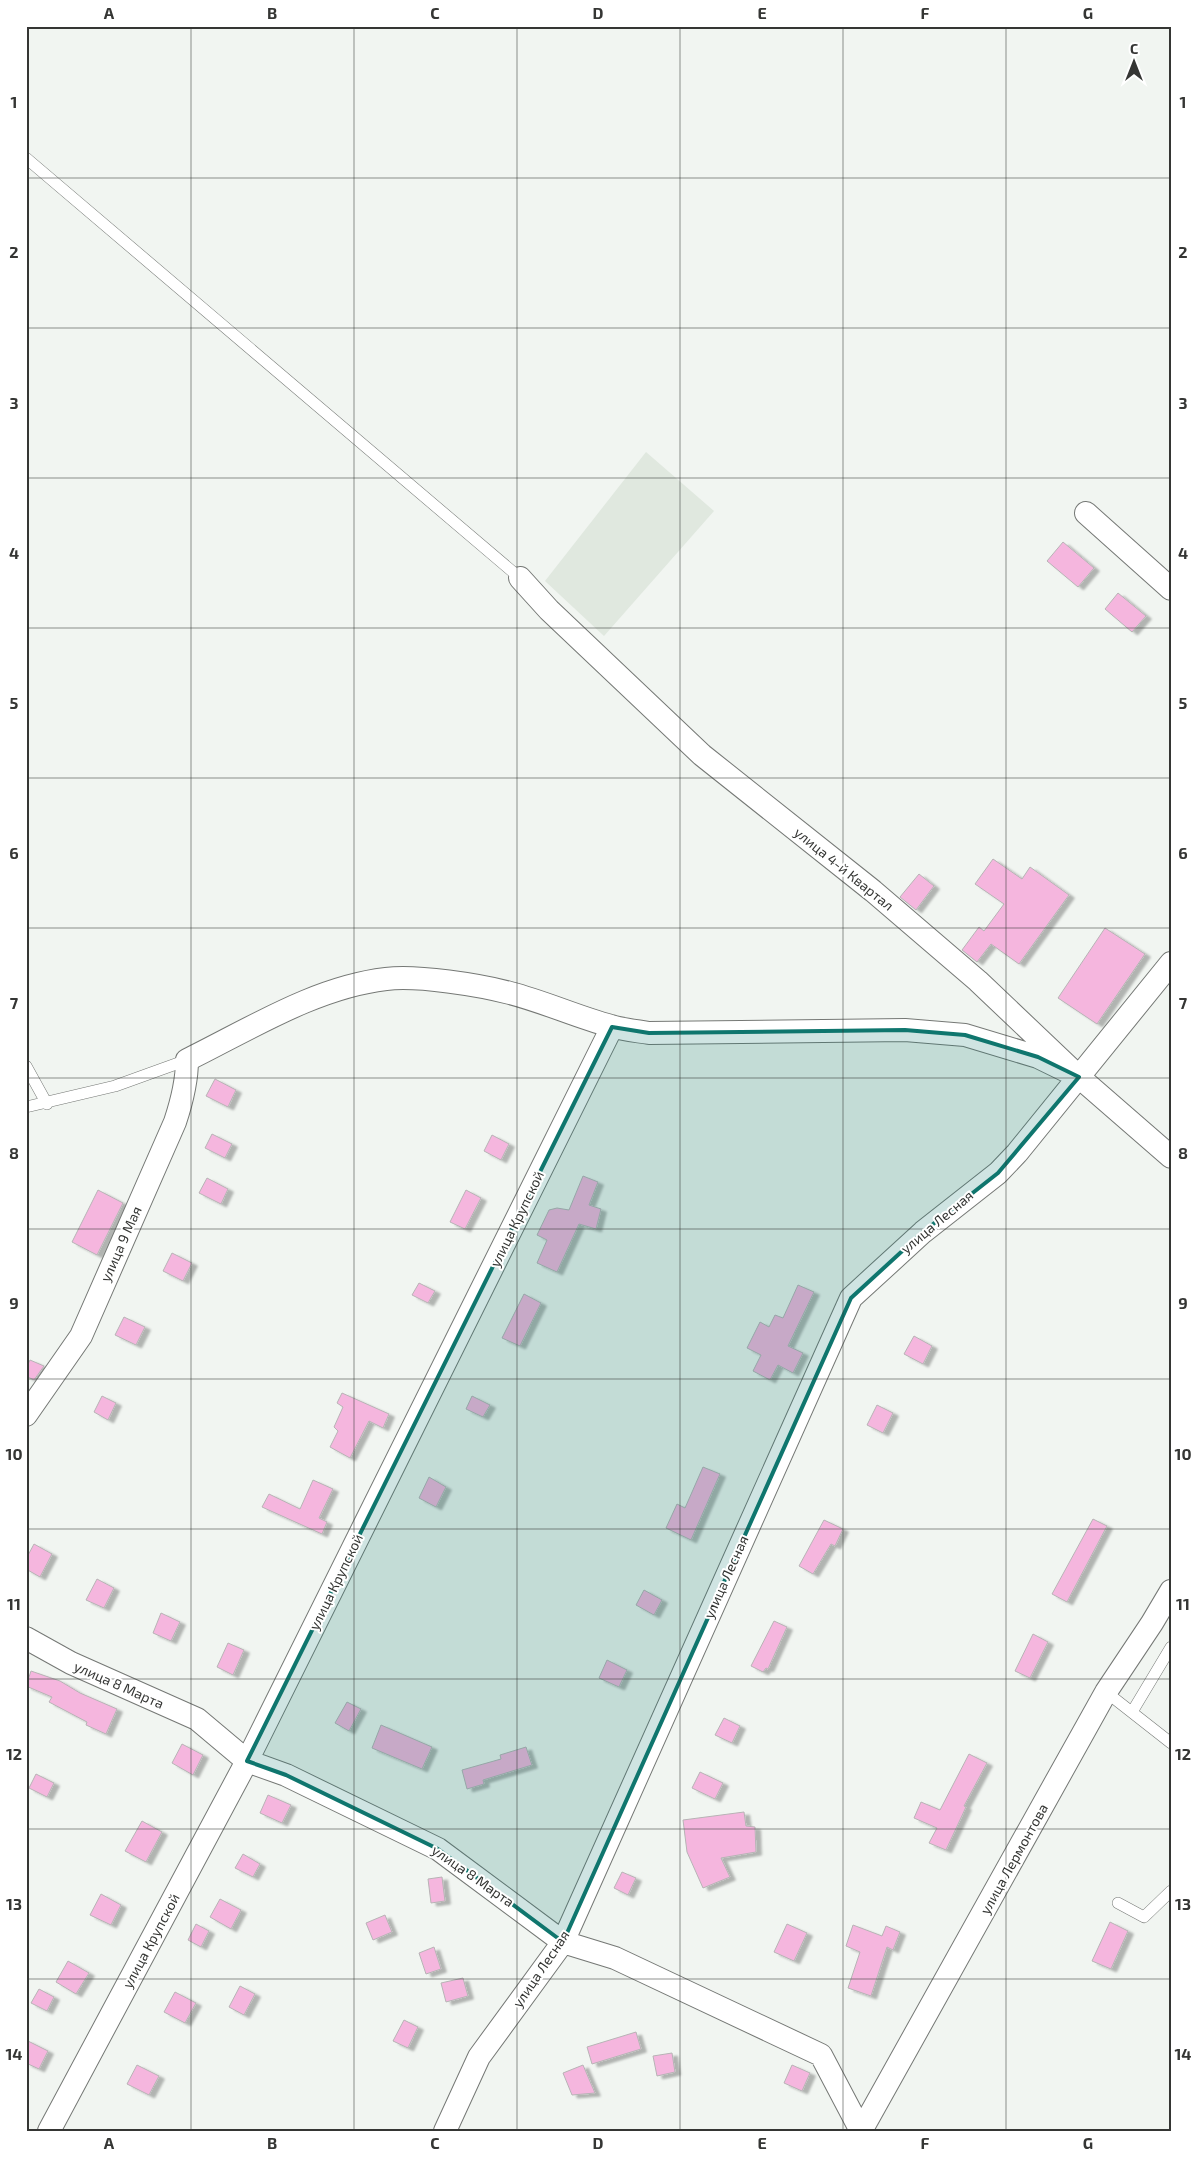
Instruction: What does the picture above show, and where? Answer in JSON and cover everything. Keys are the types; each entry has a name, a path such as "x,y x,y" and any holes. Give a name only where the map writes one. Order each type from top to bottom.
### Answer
{"street":[{"path":"1086,513 1171,589"},
{"name":"улица 4-й Квартал","path":"520,578 549,610 702,755 873,891 978,981 1079,1077 1171,1157"},
{"name":"улица Лесная","path":"445,2131 478,2057 563,1942 851,1298 923,1232 998,1172 1042,1124 1171,963"},
{"path":"187,1060 318,997 362,983 388,978 422,980 509,993 612,1026 649,1033 905,1030 965,1035 1038,1057 1079,1077"},
{"name":"улица Крупской","path":"49,2131 247,1761 612,1026"},
{"name":"улица 9 Мая","path":"26,1415 81,1336 175,1122 186,1085 187,1060"},
{"name":"улица Лермонтова","path":"861,2131 1106,1692 1148,1630 1171,1591"},
{"name":"улица 8 Марта","path":"26,1638 70,1663 197,1719 247,1761 286,1775 438,1849 563,1942 615,1958 821,2055 861,2131"}],"lane":[{"path":"26,158 520,578"},
{"path":"26,1107 47,1104 114,1086 187,1060"},
{"path":"26,1066 47,1104"},
{"path":"1132,1712 1171,1647"},
{"path":"1106,1692 1171,1743"},
{"path":"1118,1903 1144,1917 1171,1891"}],"highlighted area":[{"path":"612,1027 649,1033 905,1030 965,1035 1038,1057 1079,1077 998,1173 923,1232 851,1298 563,1942 438,1849 286,1775 247,1761"}],"shaded area":[{"path":"646,452 714,511 604,636 545,581"}],"building":[{"path":"1063,542 1094,568 1078,587 1047,561"},
{"path":"1118,593 1146,616 1132,632 1105,609"},
{"path":"993,859 1022,879 1030,867 1069,895 1019,964 991,944 977,962 962,950 979,927 984,931 1004,904 975,884"},
{"path":"919,874 934,886 916,910 900,897"},
{"path":"1105,928 1145,954 1097,1024 1058,998"},
{"path":"215,1079 236,1090 228,1107 206,1096"},
{"path":"212,1134 232,1144 225,1158 205,1148"},
{"path":"492,1135 509,1144 501,1160 484,1151"},
{"path":"583,1176 598,1182 589,1205 601,1209 596,1229 579,1224 557,1272 537,1263 547,1240 537,1235 549,1210 557,1208 569,1210"},
{"path":"207,1178 228,1189 221,1204 199,1193"},
{"path":"98,1190 123,1203 97,1255 72,1242"},
{"path":"466,1190 481,1198 465,1229 450,1222"},
{"path":"172,1253 192,1263 183,1281 163,1271"},
{"path":"419,1283 435,1291 428,1303 412,1295"},
{"path":"798,1285 814,1292 788,1346 803,1353 793,1373 778,1365 770,1380 753,1371 761,1355 747,1348 760,1322 769,1327 775,1315 783,1318"},
{"path":"524,1294 541,1303 520,1346 502,1338"},
{"path":"124,1317 145,1327 136,1345 115,1335"},
{"path":"914,1336 932,1346 923,1364 904,1354"},
{"path":"30,1360 44,1366 34,1380 26,1376 26,1368"},
{"path":"342,1393 389,1414 383,1428 369,1421 350,1458 330,1447 338,1431 334,1427 343,1407 337,1403"},
{"path":"102,1396 116,1403 108,1420 94,1412"},
{"path":"472,1396 490,1405 483,1417 466,1409"},
{"path":"877,1405 893,1413 883,1433 867,1425"},
{"path":"703,1467 720,1474 691,1540 666,1528 677,1504 685,1508"},
{"path":"429,1477 446,1487 436,1507 419,1498"},
{"path":"313,1480 333,1489 319,1518 327,1522 322,1534 262,1507 269,1494 300,1509"},
{"path":"1093,1519 1107,1526 1067,1602 1052,1594"},
{"path":"824,1520 843,1529 835,1546 831,1544 813,1574 799,1566"},
{"path":"34,1544 52,1554 40,1577 26,1569 26,1559"},
{"path":"97,1579 114,1588 104,1608 86,1600"},
{"path":"644,1590 662,1600 654,1615 636,1605"},
{"path":"161,1613 180,1622 171,1641 153,1633"},
{"path":"774,1621 787,1627 768,1669 766,1668 763,1672 751,1666"},
{"path":"1033,1634 1048,1642 1030,1678 1015,1671"},
{"path":"228,1643 244,1650 233,1675 217,1667"},
{"path":"607,1660 627,1670 619,1687 599,1678"},
{"path":"31,1671 60,1681 80,1693 117,1709 106,1734 86,1725 87,1722 49,1702 52,1697 26,1686"},
{"path":"347,1702 361,1709 349,1731 335,1723"},
{"path":"724,1718 740,1726 732,1743 715,1735"},
{"path":"381,1725 432,1747 422,1769 372,1748"},
{"path":"182,1744 203,1755 193,1775 172,1763"},
{"path":"526,1747 532,1765 483,1780 484,1784 467,1789 462,1770 501,1759 500,1755"},
{"path":"969,1754 987,1763 964,1806 966,1807 946,1850 929,1843 937,1828 914,1818 921,1802 940,1810"},
{"path":"700,1772 723,1783 715,1799 692,1788"},
{"path":"36,1774 54,1783 47,1797 29,1788"},
{"path":"268,1795 291,1805 282,1823 260,1813"},
{"path":"744,1812 746,1826 755,1827 756,1852 721,1858 730,1877 703,1888 687,1852 683,1820"},
{"path":"142,1821 162,1832 146,1862 125,1851"},
{"path":"243,1854 260,1864 253,1877 235,1868"},
{"path":"622,1872 636,1878 628,1895 614,1888"},
{"path":"442,1877 445,1901 431,1903 428,1879"},
{"path":"101,1894 121,1905 111,1925 90,1915"},
{"path":"220,1899 241,1910 231,1929 210,1917"},
{"path":"385,1915 392,1932 373,1940 366,1923"},
{"path":"1110,1922 1128,1931 1111,1969 1092,1961"},
{"path":"196,1924 209,1931 201,1947 188,1940"},
{"path":"787,1924 807,1933 794,1961 774,1952"},
{"path":"853,1925 882,1936 886,1926 900,1932 893,1950 887,1947 871,1996 848,1988 860,1952 846,1946"},
{"path":"434,1947 441,1969 426,1974 419,1953"},
{"path":"68,1961 89,1973 76,1994 56,1982"},
{"path":"463,1978 468,1996 446,2002 441,1983"},
{"path":"240,1986 255,1994 244,2015 229,2007"},
{"path":"39,1989 54,1997 47,2011 31,2003"},
{"path":"175,1992 196,2003 185,2023 164,2012"},
{"path":"404,2020 418,2027 408,2048 393,2041"},
{"path":"636,2032 641,2049 592,2064 587,2047"},
{"path":"26,2040 48,2051 39,2069 26,2063"},
{"path":"672,2053 675,2072 657,2076 653,2056"},
{"path":"137,2065 159,2076 149,2095 127,2084"},
{"path":"583,2065 595,2093 572,2095 563,2073"},
{"path":"792,2065 810,2073 802,2091 784,2083"}]}
